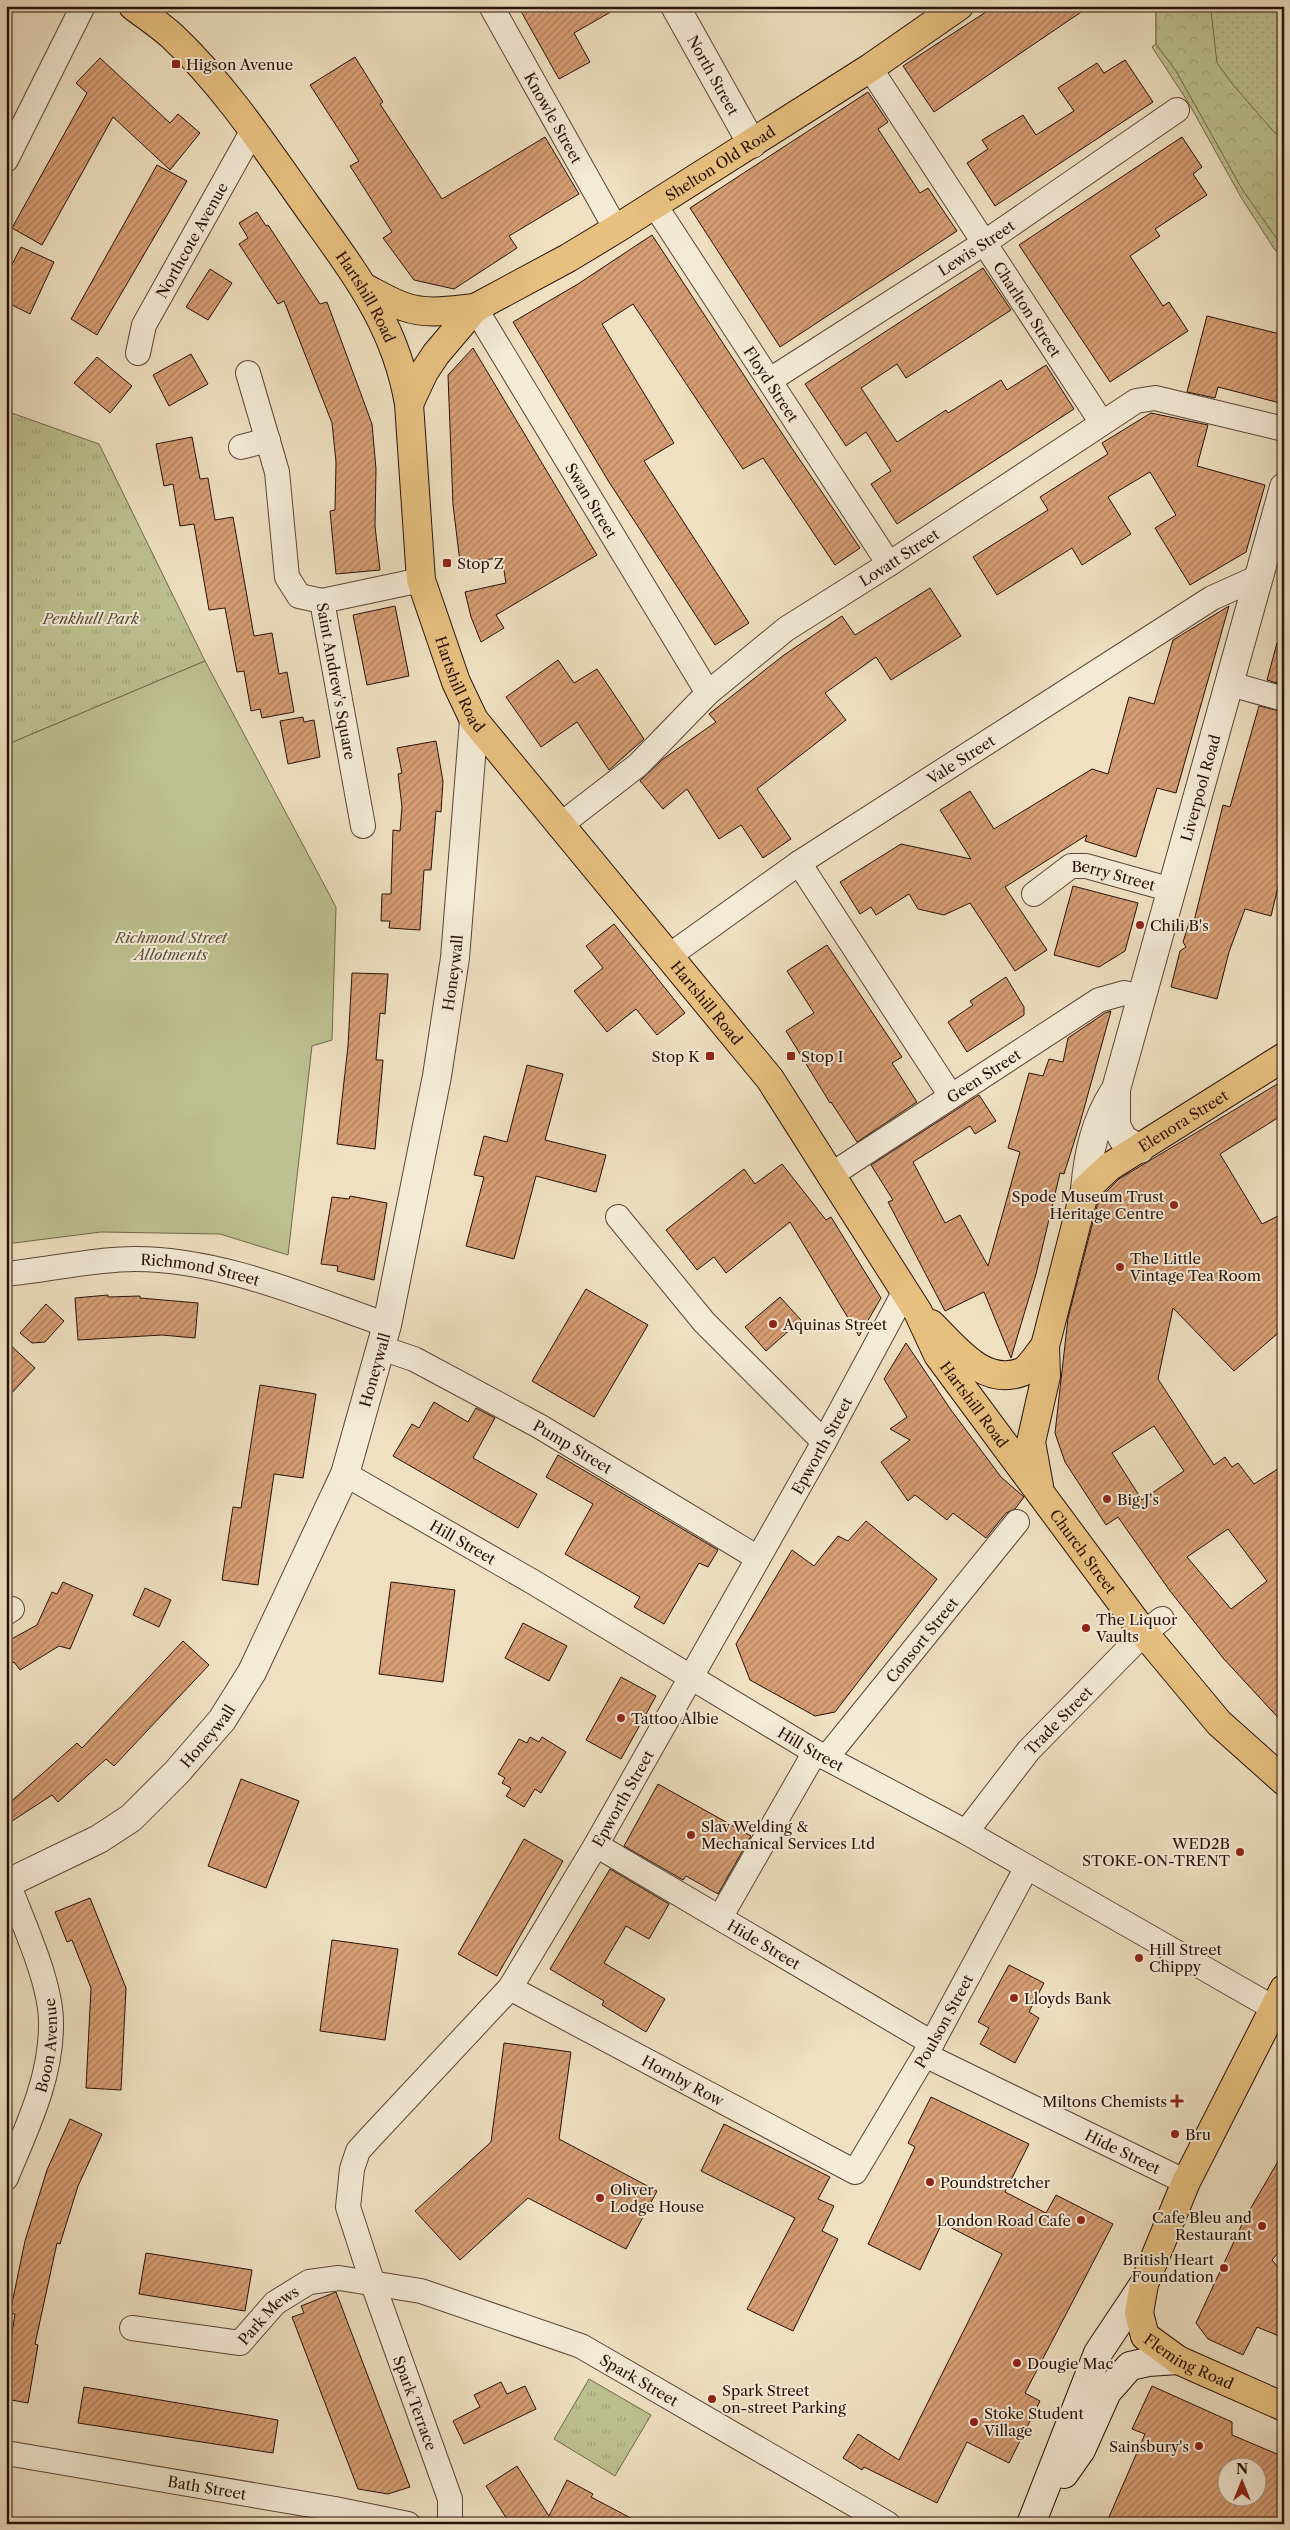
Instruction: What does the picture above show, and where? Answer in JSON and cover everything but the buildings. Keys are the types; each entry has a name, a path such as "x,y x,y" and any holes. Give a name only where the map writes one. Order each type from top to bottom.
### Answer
{"main road":[{"name":"Hartshill Road","path":"133,6 172,36 222,90 253,130 367,290 394,346 405,377 409,404 421,580 456,682 474,720 559,826 770,1079 911,1301 938,1356 1040,1491"},
{"name":"Shelton Old Road","path":"409,404 424,372 436,354 475,308 568,258 616,229 870,68 959,6"},
{"name":"Shelton Old Road","path":"367,290 406,308 418,310 444,311 475,308"},
{"name":"Elenora Street","path":"1085,1190 1110,1167 1284,1057"},
{"name":"Liverpool Road","path":"1031,1442 1046,1376 1046,1346 1085,1190"},
{"name":"Hartshill Road","path":"911,1301 978,1369"},
{"name":"Liverpool Road","path":"978,1369 1004,1375 1024,1371 1046,1346"},
{"name":"Church Street","path":"1031,1442 1040,1491 1153,1626 1219,1722 1284,1781"},
{"path":"1144,2284 1186,2182 1281,2004"},
{"name":"Fleming Road","path":"1144,2284 1139,2313 1141,2328 1145,2336 1178,2360 1284,2407"}],"street":[{"path":"6,160 83,6"},
{"name":"Knowle Street","path":"491,6 616,229"},
{"name":"North Street","path":"675,6 752,144"},
{"name":"Charlton Street","path":"870,68 1102,423"},
{"name":"Lewis Street","path":"770,380 984,243 1178,110"},
{"name":"Northcote Avenue","path":"138,353 144,326 253,130"},
{"name":"Floyd Street","path":"654,204 890,564"},
{"name":"Swan Street","path":"475,308 708,693"},
{"name":"Saint Andrew's Square","path":"248,373 278,472 287,578 300,596 322,601 364,826"},
{"name":"Lovatt Street","path":"559,826 638,765 708,693 786,629 890,564 1136,401 1155,398 1284,429"},
{"path":"241,446 268,440"},
{"name":"Liverpool Road","path":"1140,1149 1123,1139 1116,1125 1116,1088 1261,576 1278,531 1284,488"},
{"name":"Vale Street","path":"669,956 799,863 1212,598 1261,576"},
{"path":"322,601 421,580"},
{"path":"1230,684 1284,699"},
{"name":"Honeywall","path":"7,1884 99,1839 131,1818 177,1772 222,1720 252,1672 345,1474 384,1336 436,1076 456,958 474,720"},
{"path":"799,863 951,1096"},
{"name":"Berry Street","path":"1034,894 1071,866 1086,866 1172,890"},
{"name":"Geen Street","path":"831,1174 1099,1000 1124,993 1142,997"},
{"name":"Liverpool Road","path":"1085,1190 1088,1157 1101,1111 1116,1088"},
{"path":"618,1217 704,1322 824,1442"},
{"name":"Richmond Street","path":"11,1279 135,1259 206,1267 247,1276 384,1336"},
{"name":"Epworth Street","path":"372,2284 348,2207 352,2169 358,2151 510,1988 596,1845 824,1442 911,1301"},
{"name":"Pump Street","path":"384,1336 414,1359 540,1426 758,1558"},
{"name":"Hill Street","path":"345,1474 821,1755 1281,2004"},
{"name":"Consort Street","path":"720,1916 821,1755 1017,1522"},
{"name":"Trade Street","path":"966,1832 1029,1750 1153,1626"},
{"name":"Hide Street","path":"596,1845 720,1916 929,2049 1186,2182"},
{"name":"Poulson Street","path":"855,2172 929,2049 1027,1866"},
{"name":"Boon Avenue","path":"6,2178 41,2090 49,2060 52,2024 42,1976 7,1884"},
{"name":"Hornby Row","path":"510,1988 855,2172"},
{"name":"Park Mews","path":"132,2328 240,2342 276,2303 309,2282 339,2278 372,2284"},
{"name":"Spark Terrace","path":"372,2284 450,2499 450,2524"},
{"name":"Spark Street","path":"372,2284 421,2291 581,2346 888,2524"},
{"path":"1034,2518 1098,2353 1144,2284"},
{"path":"1034,2518 1081,2450 1107,2392 1130,2366 1148,2362 1178,2360"},
{"name":"Bath Street","path":"6,2452 333,2516 408,2524"}],"green space":[{"path":"1156,6 1284,6 1284,256 1275,250 1242,199 1188,102 1152,47 1156,44"},
{"path":"1156,6 1229,6 1211,11 1217,63 1234,86 1275,133 1284,137 1284,249 1242,189 1176,71 1156,44"},
{"name":"Penkhull Park","path":"6,411 99,444 205,661 6,745"},
{"name":"Richmond Street Allotments","path":"205,661 336,907 332,1040 312,1046 288,1255 220,1234 101,1232 6,1244 6,745"},
{"path":"589,2379 651,2415 615,2476 554,2439"}],"place":[{"name":"Higson Avenue","path":"176,64"},
{"name":"Stop Z","path":"447,563"},
{"name":"Chili B's","path":"1140,925"},
{"name":"Stop K","path":"710,1056"},
{"name":"Stop I","path":"791,1056"},
{"name":"Spode Museum Trust Heritage Centre","path":"1174,1205"},
{"name":"The Little Vintage Tea Room","path":"1120,1267"},
{"name":"Aquinas Street","path":"773,1324"},
{"name":"Big J's","path":"1107,1499"},
{"name":"The Liquor Vaults","path":"1086,1628"},
{"name":"Tattoo Albie","path":"621,1718"},
{"name":"Slav Welding & Mechanical Services Ltd","path":"691,1835"},
{"name":"WED2B STOKE-ON-TRENT","path":"1240,1852"},
{"name":"Hill Street Chippy","path":"1139,1958"},
{"name":"Lloyds Bank","path":"1014,1998"},
{"name":"Miltons Chemists","path":"1177,2101"},
{"name":"Bru","path":"1175,2134"},
{"name":"Poundstretcher","path":"930,2182"},
{"name":"Oliver Lodge House","path":"600,2198"},
{"name":"London Road Cafe","path":"1081,2220"},
{"name":"Cafe Bleu and Restaurant","path":"1262,2226"},
{"name":"British Heart Foundation","path":"1224,2268"},
{"name":"Dougie Mac","path":"1017,2363"},
{"name":"Spark Street on-street Parking","path":"712,2399"},
{"name":"Stoke Student Village","path":"974,2422"},
{"name":"Sainsbury's","path":"1199,2446"}]}
